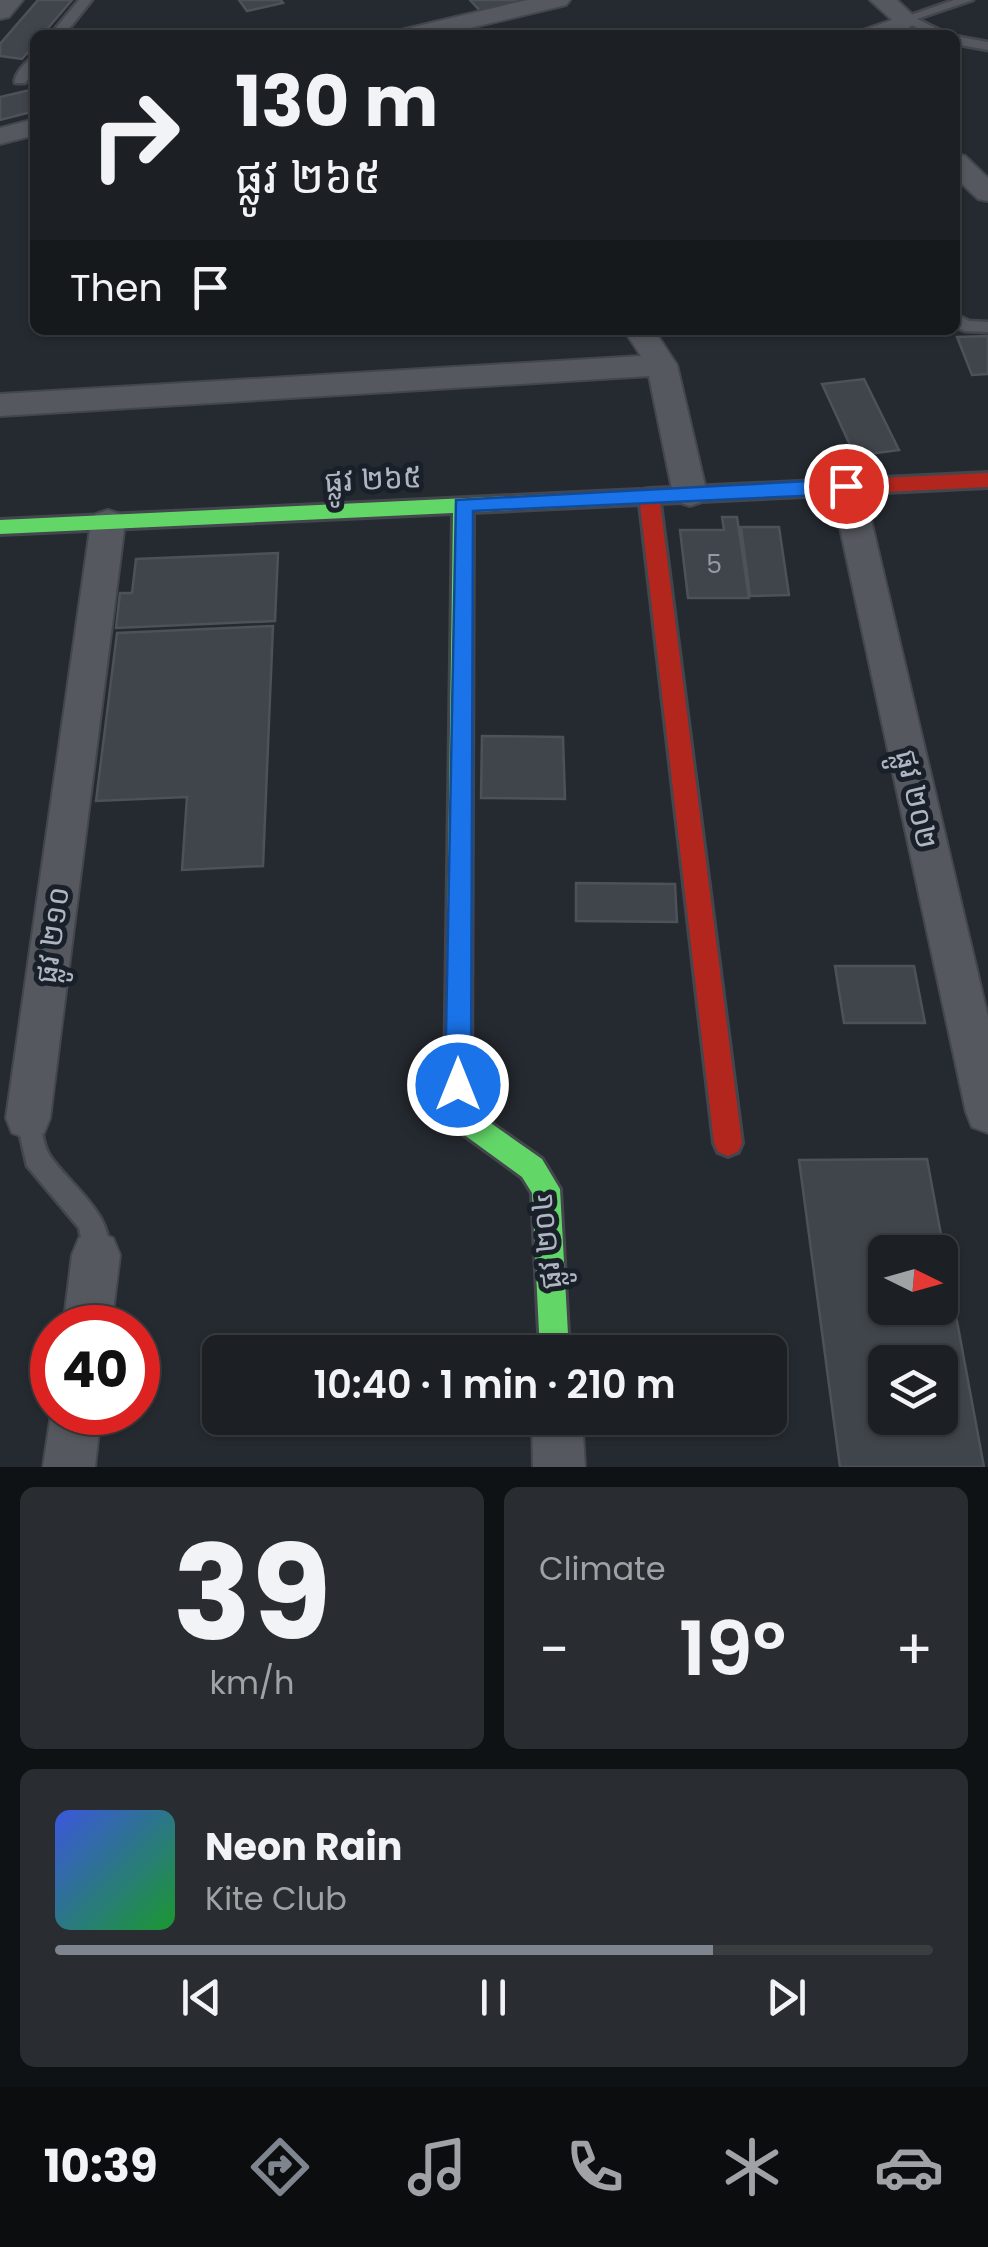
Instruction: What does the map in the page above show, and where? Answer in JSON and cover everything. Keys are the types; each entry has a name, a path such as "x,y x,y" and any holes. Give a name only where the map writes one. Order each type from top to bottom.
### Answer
{"street":[{"path":"0,12 11,0"},
{"path":"431,30 558,0"},
{"path":"882,0 905,19 901,25 886,30"},
{"path":"0,136 30,129"},
{"path":"960,167 988,193"},
{"path":"642,335 662,365 690,494"},
{"path":"0,405 662,365"},
{"name":"ផ្លូវ ២៦៥","path":"0,527 988,480"},
{"name":"ផ្លូវ ២០២","path":"846,486 988,1112"},
{"path":"649,496 728,1143"},
{"name":"ផ្លូវ ២០៤","path":"463,505 458,1085 472,1124 532,1168 546,1189 553,1335"},
{"name":"ផ្លូវ ២១០","path":"28,1118 108,522"},
{"name":"ផ្លូវ ២១០","path":"90,1305 96,1255"},
{"path":"69,1467 73,1435"},
{"path":"558,1435 559,1467"}],"lane":[{"path":"61,30 86,0"},
{"path":"905,19 966,0"},
{"path":"905,19 931,30"},
{"path":"960,41 988,46"},
{"path":"20,80 30,67"},
{"path":"960,323 988,327"},
{"name":"ផ្លូវ ២១០","path":"28,1118 36,1158 91,1222 96,1255"}],"building":[{"path":"38,0 72,0 46,30 30,30 30,50 22,59 0,56 0,44"},
{"path":"239,0 281,0 283,3 247,11"},
{"path":"470,0 547,0 485,16"},
{"path":"30,90 30,112 0,120 0,97"},
{"path":"988,336 988,374 972,375 957,337"},
{"path":"864,379 899,450 855,456 822,384"},
{"path":"722,517 737,517 749,598 688,598 680,530 724,530"},
{"path":"741,527 779,527 789,595 750,596"},
{"path":"278,553 275,621 116,628 120,593 132,593 136,559"},
{"path":"273,626 263,866 182,870 187,797 96,801 117,633"},
{"path":"482,736 563,737 565,799 481,798"},
{"path":"576,883 675,884 677,922 576,921"},
{"path":"835,966 914,966 925,1023 844,1023"},
{"path":"927,1159 941,1235 868,1235 868,1325 958,1325 984,1467 840,1467 799,1160"}],"traffic: fast":[{"path":"0,527 639,497"},
{"path":"463,505 458,1085 472,1125 532,1168 546,1189 553,1335"}],"traffic: jam":[{"path":"639,497 988,480"},
{"path":"649,496 728,1143"}],"route":[{"path":"458,1085 463,505 846,486"}]}
